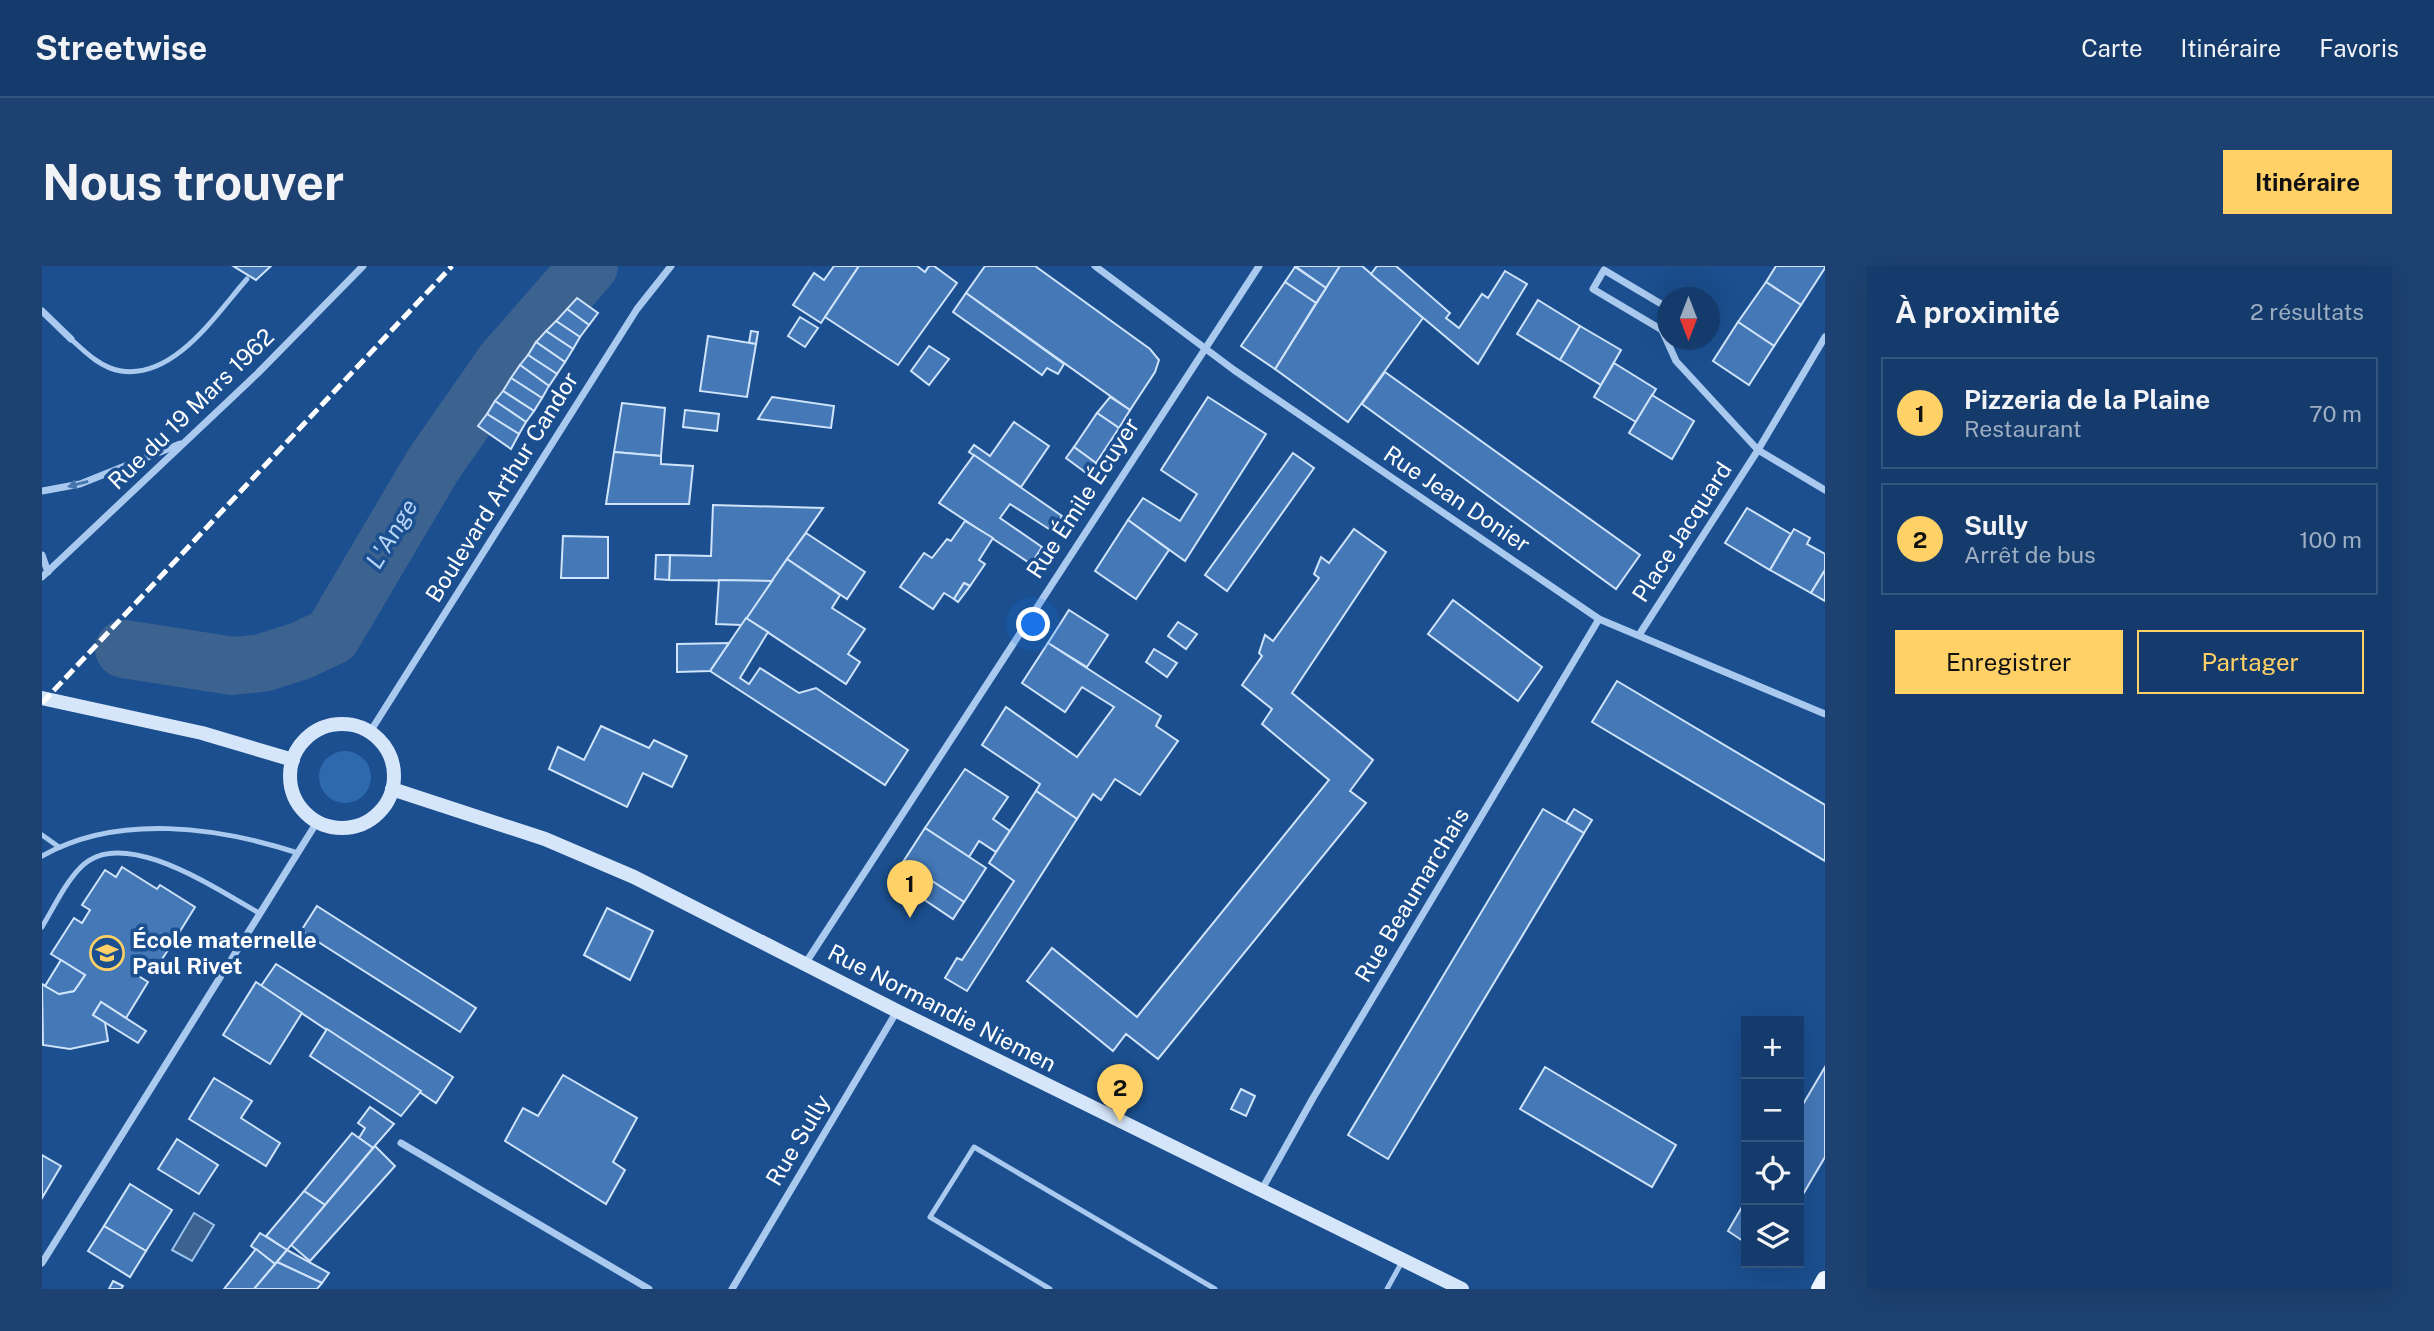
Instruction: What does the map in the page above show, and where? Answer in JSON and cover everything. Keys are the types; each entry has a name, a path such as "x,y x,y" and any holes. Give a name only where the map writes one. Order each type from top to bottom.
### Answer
{"main road":[{"path":"42,698 202,733 293,760"},
{"path":"334,725 353,725 370,732 391,757 393,789 387,803 363,824 332,827 317,822 297,802 291,781 293,760 302,743 316,731 334,725"},
{"name":"Rue Normandie Niemen","path":"393,789 585,855 897,1012 1462,1289"},
{"path":"1820,1289 1825,1280"}],"street":[{"name":"Rue du 19 Mars 1962","path":"45,574 258,373 363,266"},
{"name":"Boulevard Arthur Candor","path":"370,732 637,310 671,266"},
{"name":"Rue Jean Donier","path":"1094,266 1205,347 1599,619 1825,713"},
{"name":"Rue Émile Écuyer","path":"805,964 1259,266"},
{"path":"1657,301 1604,270 1593,289 1657,327"},
{"path":"42,311 71,339"},
{"name":"Place Jacquard","path":"1639,635 1758,450 1825,337"},
{"name":"Place Jacquard","path":"1671,350 1676,361 1758,450 1825,490"},
{"path":"42,491 105,476 187,441"},
{"path":"42,555 45,574"},
{"name":"Rue Beaumarchais","path":"1261,1192 1313,1098 1599,619"},
{"path":"42,1263 317,822"},
{"name":"Rue Sully","path":"732,1289 897,1012"},
{"path":"401,1143 649,1289"}],"lane":[{"path":"71,339 94,359 119,371 142,371 177,354 247,279"},
{"path":"42,856 84,837 207,829 262,841 298,853"},
{"path":"42,835 59,847"},
{"path":"42,926 82,866 102,855 114,854 147,856 259,913"},
{"path":"1051,1289 930,1217 974,1147 1215,1289"},
{"path":"1387,1289 1402,1260"}],"shaded area":[{"path":"345,751 364,758 371,777 364,796 345,803 326,796 319,777 326,758"},
{"path":"194,1213 214,1225 192,1261 172,1250"}],"building":[{"path":"233,266 271,266 256,280"},
{"path":"834,266 859,266 821,323 793,305 814,273 824,280"},
{"path":"859,266 917,266 925,272 929,266 934,266 957,283 898,365 825,317"},
{"path":"985,266 1035,266 1150,349 1159,360 1155,372 1130,410 966,293"},
{"path":"1295,266 1340,266 1326,288"},
{"path":"1340,266 1362,266 1423,318 1348,422 1275,369"},
{"path":"1377,266 1396,266 1450,313 1446,318 1459,328 1482,294 1488,298 1505,271 1527,284 1478,364 1371,274"},
{"path":"1776,266 1825,268 1801,305 1766,282"},
{"path":"1295,267 1326,288 1316,303 1285,282"},
{"path":"1285,282 1316,303 1275,369 1241,346"},
{"path":"1766,282 1801,305 1774,346 1738,322"},
{"path":"966,293 1064,364 1058,374 1047,368 1042,375 953,312"},
{"path":"577,298 598,313 589,325 567,309"},
{"path":"1538,300 1580,326 1560,360 1517,334"},
{"path":"567,309 589,325 580,337 556,321"},
{"path":"800,317 818,328 805,347 788,336"},
{"path":"556,321 580,337 573,349 546,331"},
{"path":"1738,322 1774,346 1749,385 1713,361"},
{"path":"1580,326 1621,350 1601,385 1560,360"},
{"path":"546,331 573,349 565,362 536,342"},
{"path":"751,331 758,332 756,344 749,343"},
{"path":"708,336 756,344 747,397 700,391"},
{"path":"536,342 565,362 557,374 528,355"},
{"path":"929,346 949,359 929,385 911,371"},
{"path":"528,355 557,374 549,386 520,365"},
{"path":"1614,363 1656,389 1636,422 1594,397"},
{"path":"520,365 549,386 542,398 511,378"},
{"path":"1385,372 1640,555 1616,589 1362,404"},
{"path":"511,378 542,398 534,411 503,391"},
{"path":"503,391 534,411 526,422 495,401"},
{"path":"1652,395 1694,421 1672,459 1629,433"},
{"path":"772,397 834,406 831,428 758,419"},
{"path":"1110,397 1130,410 1119,428 1097,413"},
{"path":"1208,397 1266,434 1185,561 1128,520 1143,498 1180,521 1197,494 1161,470"},
{"path":"495,401 526,422 519,434 487,414"},
{"path":"622,403 665,408 661,456 614,452"},
{"path":"685,410 719,414 717,431 683,427"},
{"path":"1097,413 1119,428 1096,463 1074,447"},
{"path":"487,414 519,434 511,449 478,426"},
{"path":"1014,422 1049,446 1021,487 969,452 974,445 990,456"},
{"path":"1074,447 1096,463 1089,475 1066,458"},
{"path":"614,452 661,456 661,464 693,466 689,504 606,504"},
{"path":"1293,453 1314,468 1227,591 1205,575"},
{"path":"974,455 1062,516 1052,531 1010,504 1000,518 1042,547 1031,564 939,503"},
{"path":"713,505 823,508 772,581 669,580 670,555 711,556"},
{"path":"1747,508 1791,534 1770,570 1725,543"},
{"path":"1128,520 1169,550 1136,599 1095,571"},
{"path":"965,521 993,538 979,560 985,564 970,586 964,583 954,599 944,593 933,609 900,587 924,553 932,558 947,539 951,541"},
{"path":"1354,529 1386,552 1292,693 1373,760 1350,791 1366,803 1158,1059 1126,1034 1113,1051 1027,981 1052,948 1137,1017 1329,780 1262,724 1272,709 1242,685 1262,656 1259,653 1265,635 1273,641 1319,578 1314,574 1321,557 1329,563"},
{"path":"1794,529 1810,538 1807,544 1825,554 1825,570 1811,593 1770,570"},
{"path":"806,533 865,572 847,599 787,559"},
{"path":"563,536 608,537 608,578 561,578"},
{"path":"656,555 670,555 669,580 655,579"},
{"path":"787,559 840,595 832,608 865,629 848,654 860,662 846,684 746,618"},
{"path":"1825,570 1825,601 1811,593"},
{"path":"719,580 772,581 742,625 716,624"},
{"path":"964,583 970,586 958,602 954,599"},
{"path":"1453,600 1542,667 1518,701 1428,634"},
{"path":"1069,610 1108,635 1087,667 1048,643"},
{"path":"746,618 768,632 740,678 749,684 760,668 799,693 816,688 908,750 885,785 710,671"},
{"path":"1178,622 1197,634 1186,649 1168,636"},
{"path":"729,643 710,671 677,672 677,644"},
{"path":"1048,643 1161,716 1156,726 1178,741 1140,795 1115,779 1101,800 1093,794 1077,819 1036,791 1040,784 982,745 1006,707 1077,757 1114,707 1082,687 1065,712 1022,683"},
{"path":"1154,649 1177,663 1167,677 1146,662"},
{"path":"1617,681 1825,805 1825,861 1592,722"},
{"path":"601,726 649,748 654,740 687,756 672,787 643,773 627,807 549,769 558,747 584,760"},
{"path":"965,769 1008,797 993,819 1010,831 996,852 979,841 969,857 925,828"},
{"path":"1036,791 1077,819 967,991 945,978 957,958 962,960 1014,881 989,863"},
{"path":"1543,809 1584,833 1388,1159 1348,1135"},
{"path":"1574,809 1592,820 1584,833 1566,822"},
{"path":"925,828 986,868 964,902 903,862"},
{"path":"903,862 964,902 953,919 892,878"},
{"path":"122,867 157,889 160,885 195,907 174,941 162,934 157,943 168,950 153,973 142,966 137,975 148,982 126,1018 101,1002 93,1015 105,1022 108,1041 70,1049 43,1045 42,984 59,994 74,991 85,975 51,954 74,918 82,923 90,910 82,905 105,870 116,877"},
{"path":"317,906 476,1008 460,1032 301,931"},
{"path":"607,908 653,931 630,980 584,955"},
{"path":"61,960 85,975 74,991 59,994 45,986"},
{"path":"276,964 453,1077 436,1103 261,986"},
{"path":"256,982 302,1013 270,1064 223,1035"},
{"path":"101,1002 146,1031 138,1043 93,1015"},
{"path":"327,1029 421,1091 401,1116 310,1056"},
{"path":"1545,1067 1676,1145 1652,1187 1520,1109"},
{"path":"1825,1067 1825,1157 1804,1193 1804,1142 1804,1103"},
{"path":"563,1075 637,1118 613,1162 625,1170 606,1204 505,1141 523,1108 538,1116"},
{"path":"214,1078 252,1101 241,1118 280,1143 266,1166 189,1119"},
{"path":"1241,1089 1255,1096 1246,1116 1231,1109"},
{"path":"370,1107 394,1124 373,1148 359,1138 365,1128 358,1123"},
{"path":"352,1133 373,1148 325,1205 304,1191"},
{"path":"177,1139 218,1165 199,1194 158,1169"},
{"path":"375,1146 395,1166 310,1261 291,1245"},
{"path":"42,1155 61,1166 42,1198"},
{"path":"130,1184 172,1210 146,1251 104,1226"},
{"path":"304,1191 325,1205 287,1250 266,1236"},
{"path":"1741,1209 1741,1240 1728,1231"},
{"path":"104,1226 146,1251 130,1277 88,1251"},
{"path":"260,1233 287,1250 275,1264 251,1246"},
{"path":"256,1249 275,1264 254,1289 224,1289"},
{"path":"287,1250 329,1273 322,1283 277,1262"},
{"path":"277,1262 322,1283 317,1289 254,1289"},
{"path":"113,1281 123,1286 121,1289 109,1289"}],"waterway":[{"name":"L'Ange","path":"124,649 233,666 262,663 300,651 332,636 433,465 504,363 589,266"}],"railway":[{"path":"42,703 452,266"}],"place":[{"name":"Pizzeria de la Plaine","path":"910,918"},
{"name":"École maternelle Paul Rivet","path":"107,953"},
{"name":"Sully","path":"1120,1122"}]}
